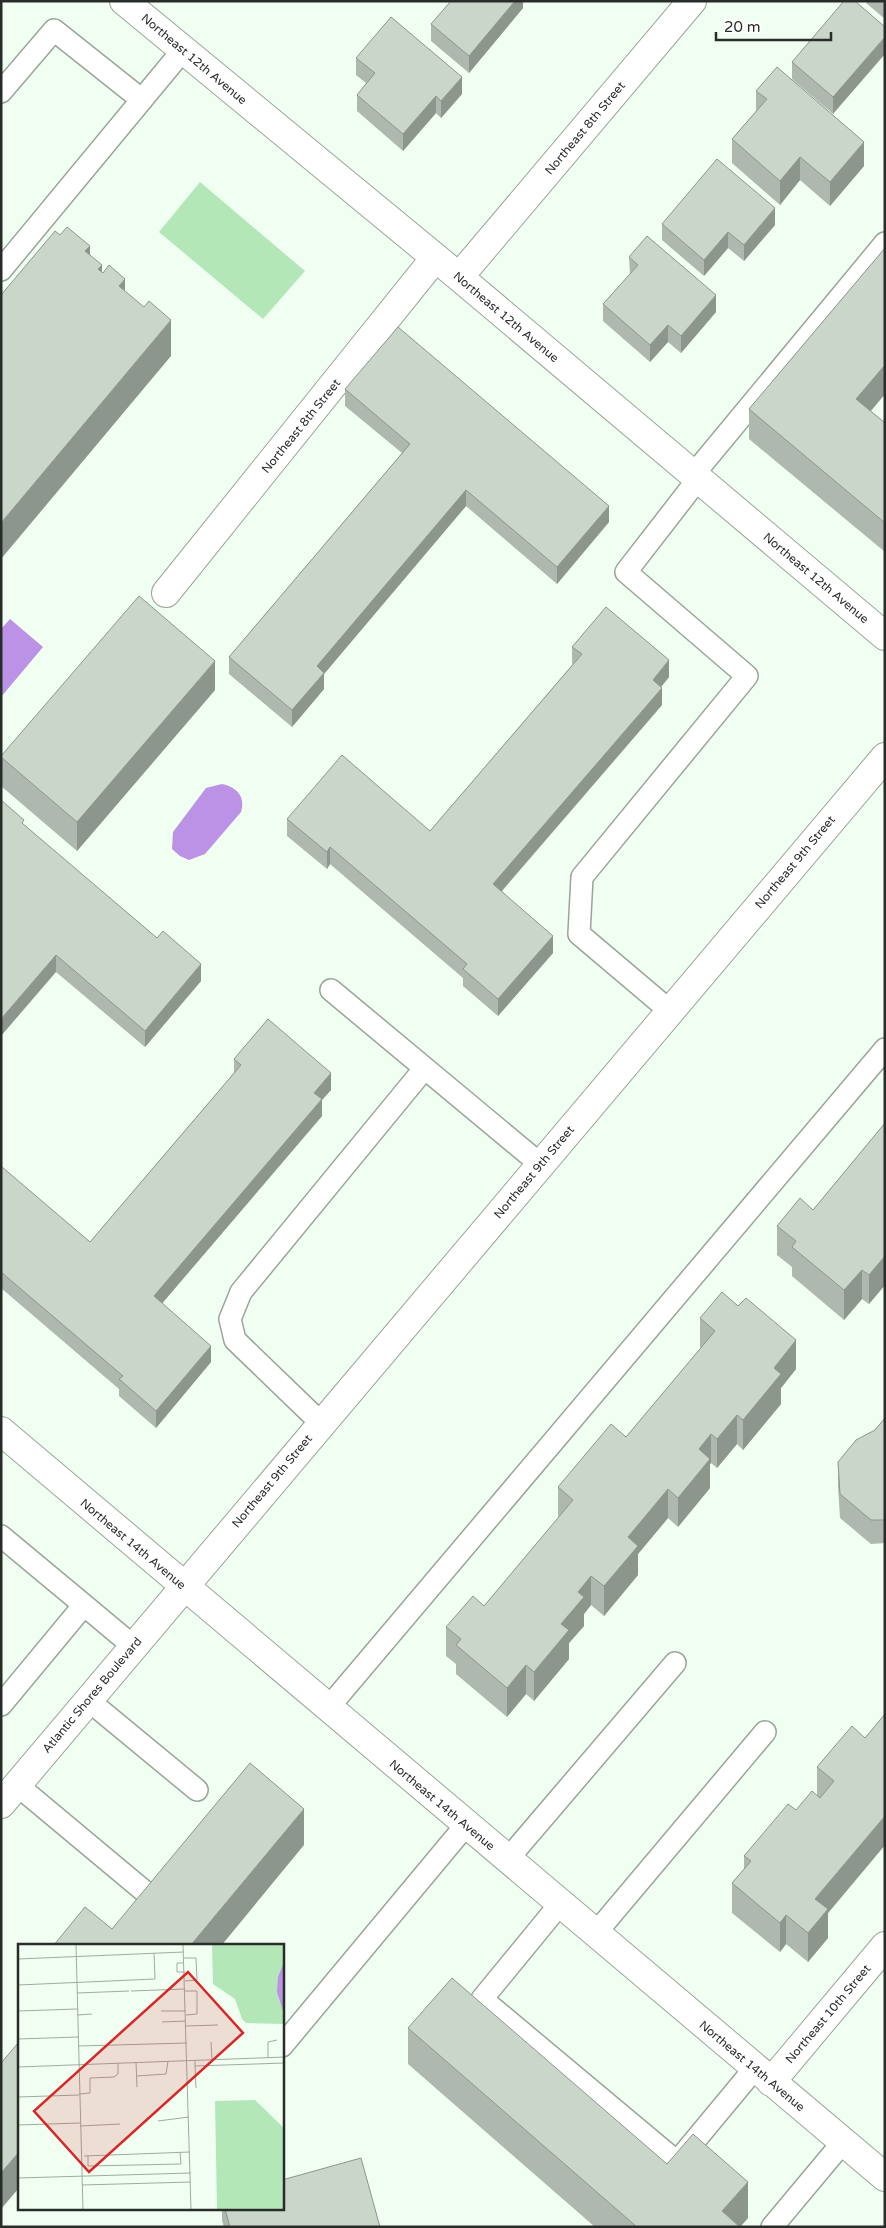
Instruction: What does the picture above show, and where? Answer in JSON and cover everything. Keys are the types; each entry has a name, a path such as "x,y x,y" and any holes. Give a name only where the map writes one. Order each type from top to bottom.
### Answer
{"street":[{"name":"Northeast 12th Avenue","path":"124,1 458,277 885,636"},
{"name":"Northeast 8th Street","path":"458,277 692,1"},
{"name":"Northeast 8th Street","path":"166,593 435,258"},
{"name":"Northeast 9th Street","path":"183,1586 885,756"},
{"name":"Northeast 14th Avenue","path":"1,1431 507,1860 885,2177"},
{"name":"Atlantic Shores Boulevard","path":"9,1794 183,1586"},
{"name":"Northeast 10th Street","path":"763,2075 885,1946"}],"lane":[{"path":"1,92 54,30 142,100"},
{"path":"1,270 183,50"},
{"path":"670,1011 579,934 582,877 747,676 626,572 696,477 885,243"},
{"path":"331,990 540,1164"},
{"path":"328,1708 885,1049"},
{"path":"321,1423 235,1340 230,1318 241,1292 424,1069"},
{"path":"1,1536 133,1646"},
{"path":"1,1705 84,1605"},
{"path":"507,1860 675,1663"},
{"path":"88,1700 197,1790"},
{"path":"595,1934 765,1732"},
{"path":"9,1794 162,1906"},
{"path":"284,2044 466,1825"},
{"path":"560,1904 482,1999 677,2162 763,2075"},
{"path":"772,2227 843,2142"}],"green space":[{"path":"200,182 305,271 263,319 159,232"}],"shaded area":[{"path":"10,619 43,647 1,697 1,629"},
{"path":"222,784 232,787 239,793 242,801 241,812 205,854 189,860 180,856 172,849 173,832 206,788"}],"building":[{"path":"451,1 515,1 469,56 431,24"},
{"path":"844,1 855,1 885,27 885,37 833,97 792,62"},
{"path":"391,17 462,77 441,101 436,96 403,134 357,95 375,73 356,58"},
{"path":"777,67 864,142 830,182 800,157 780,181 732,139 767,99 756,91"},
{"path":"717,159 775,208 744,245 728,232 704,260 662,224"},
{"path":"67,227 90,246 85,251 102,265 98,269 103,273 109,265 125,279 119,286 144,307 149,301 171,320 1,523 1,295 55,231 60,235"},
{"path":"647,236 716,295 681,336 668,325 650,345 603,304 638,265 629,257"},
{"path":"885,248 885,365 856,399 885,423 885,523 749,409"},
{"path":"398,327 609,506 557,567 466,490 317,666 324,673 292,710 229,657 410,444 345,389"},
{"path":"139,596 215,661 77,822 1,756"},
{"path":"606,607 669,660 653,680 662,688 493,884 553,936 498,999 463,969 467,964 330,847 327,852 287,819 342,755 430,831 582,654 572,647"},
{"path":"1,800 24,820 22,823 157,938 163,931 201,964 145,1031 56,955 1,1019"},
{"path":"268,1019 331,1073 314,1093 322,1099 154,1296 211,1346 156,1411 119,1379 123,1376 1,1272 1,1168 90,1242 241,1065 234,1059"},
{"path":"885,1123 885,1256 869,1275 862,1270 844,1290 792,1247 796,1241 777,1226 800,1198 813,1210"},
{"path":"722,1292 738,1306 746,1298 796,1340 774,1368 781,1374 743,1420 737,1415 717,1439 711,1434 699,1449 710,1459 678,1498 668,1489 628,1537 638,1546 604,1586 591,1576 578,1592 584,1597 561,1624 569,1630 534,1672 526,1665 507,1688 456,1645 461,1639 446,1627 473,1596 484,1606 573,1500 558,1487 611,1424 626,1437 715,1331 700,1318"},
{"path":"885,1418 885,1520 871,1520 840,1494 838,1462 856,1440 875,1430"},
{"path":"885,1714 885,1816 815,1899 828,1909 808,1933 786,1915 780,1923 732,1883 751,1861 744,1856 788,1804 796,1810 812,1791 820,1798 834,1781 817,1767 852,1726 865,1738"},
{"path":"250,1763 304,1809 192,1944 55,1944 85,1907 112,1929"},
{"path":"452,1978 667,2164 693,2134 748,2182 722,2211 740,2227 637,2227 408,2028"},
{"path":"18,2043 18,2153 1,2173 1,2063"},
{"path":"361,2158 380,2227 230,2227 225,2210 284,2210 284,2179"}]}
